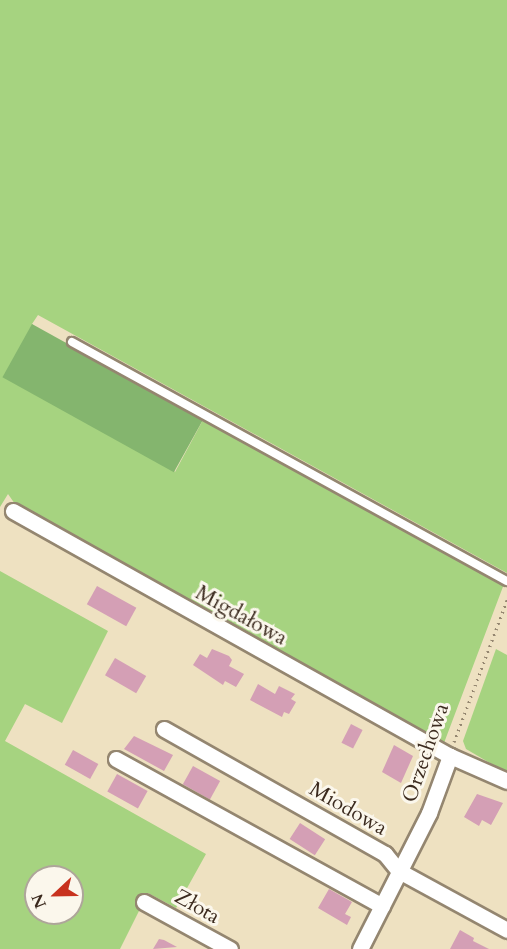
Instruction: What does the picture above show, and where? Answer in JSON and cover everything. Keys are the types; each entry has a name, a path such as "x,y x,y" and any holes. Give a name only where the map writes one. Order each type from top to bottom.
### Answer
{"street":[{"name":"Migdałowa","path":"13,511 450,756 507,781"},
{"name":"Miodowa","path":"164,729 386,854 399,871 507,930"},
{"name":"Orzechowa","path":"360,949 429,813 450,756"},
{"path":"116,759 382,906"},
{"name":"Złota","path":"144,902 230,949"}],"lane":[{"path":"72,342 507,581"}],"path":[{"name":"Orzechowa","path":"450,756 465,705 507,600"}],"green space":[{"path":"0,0 507,0 507,573 38,315 32,324 175,472 203,420 504,584 444,743 15,504 8,494 0,507"},
{"path":"32,324 203,419 174,472 2,377"},
{"path":"0,571 108,631 62,723 25,704 5,741 206,854 176,908 148,893 120,949 0,949"},
{"path":"496,649 507,655 507,773 466,749 463,741"}],"building":[{"path":"97,586 136,608 126,626 87,604"},
{"path":"212,649 229,656 232,660 229,666 244,674 236,687 225,681 223,685 193,665 200,654 207,658"},
{"path":"115,658 146,676 136,693 105,675"},
{"path":"258,684 275,694 279,686 295,694 291,699 296,702 289,714 284,712 282,717 250,700"},
{"path":"351,724 363,730 353,749 341,743"},
{"path":"134,736 173,755 164,771 124,749"},
{"path":"394,745 413,756 401,783 382,772"},
{"path":"73,750 98,764 90,779 65,765"},
{"path":"193,766 220,781 210,799 183,784"},
{"path":"117,774 148,791 138,808 107,791"},
{"path":"477,794 503,803 491,825 482,820 479,826 464,817"},
{"path":"300,823 325,839 315,855 290,839"},
{"path":"329,889 352,902 345,914 351,917 347,925 318,908"},
{"path":"460,930 474,938 473,941 489,949 450,949"},
{"path":"159,939 164,940 177,947 153,949"}]}
